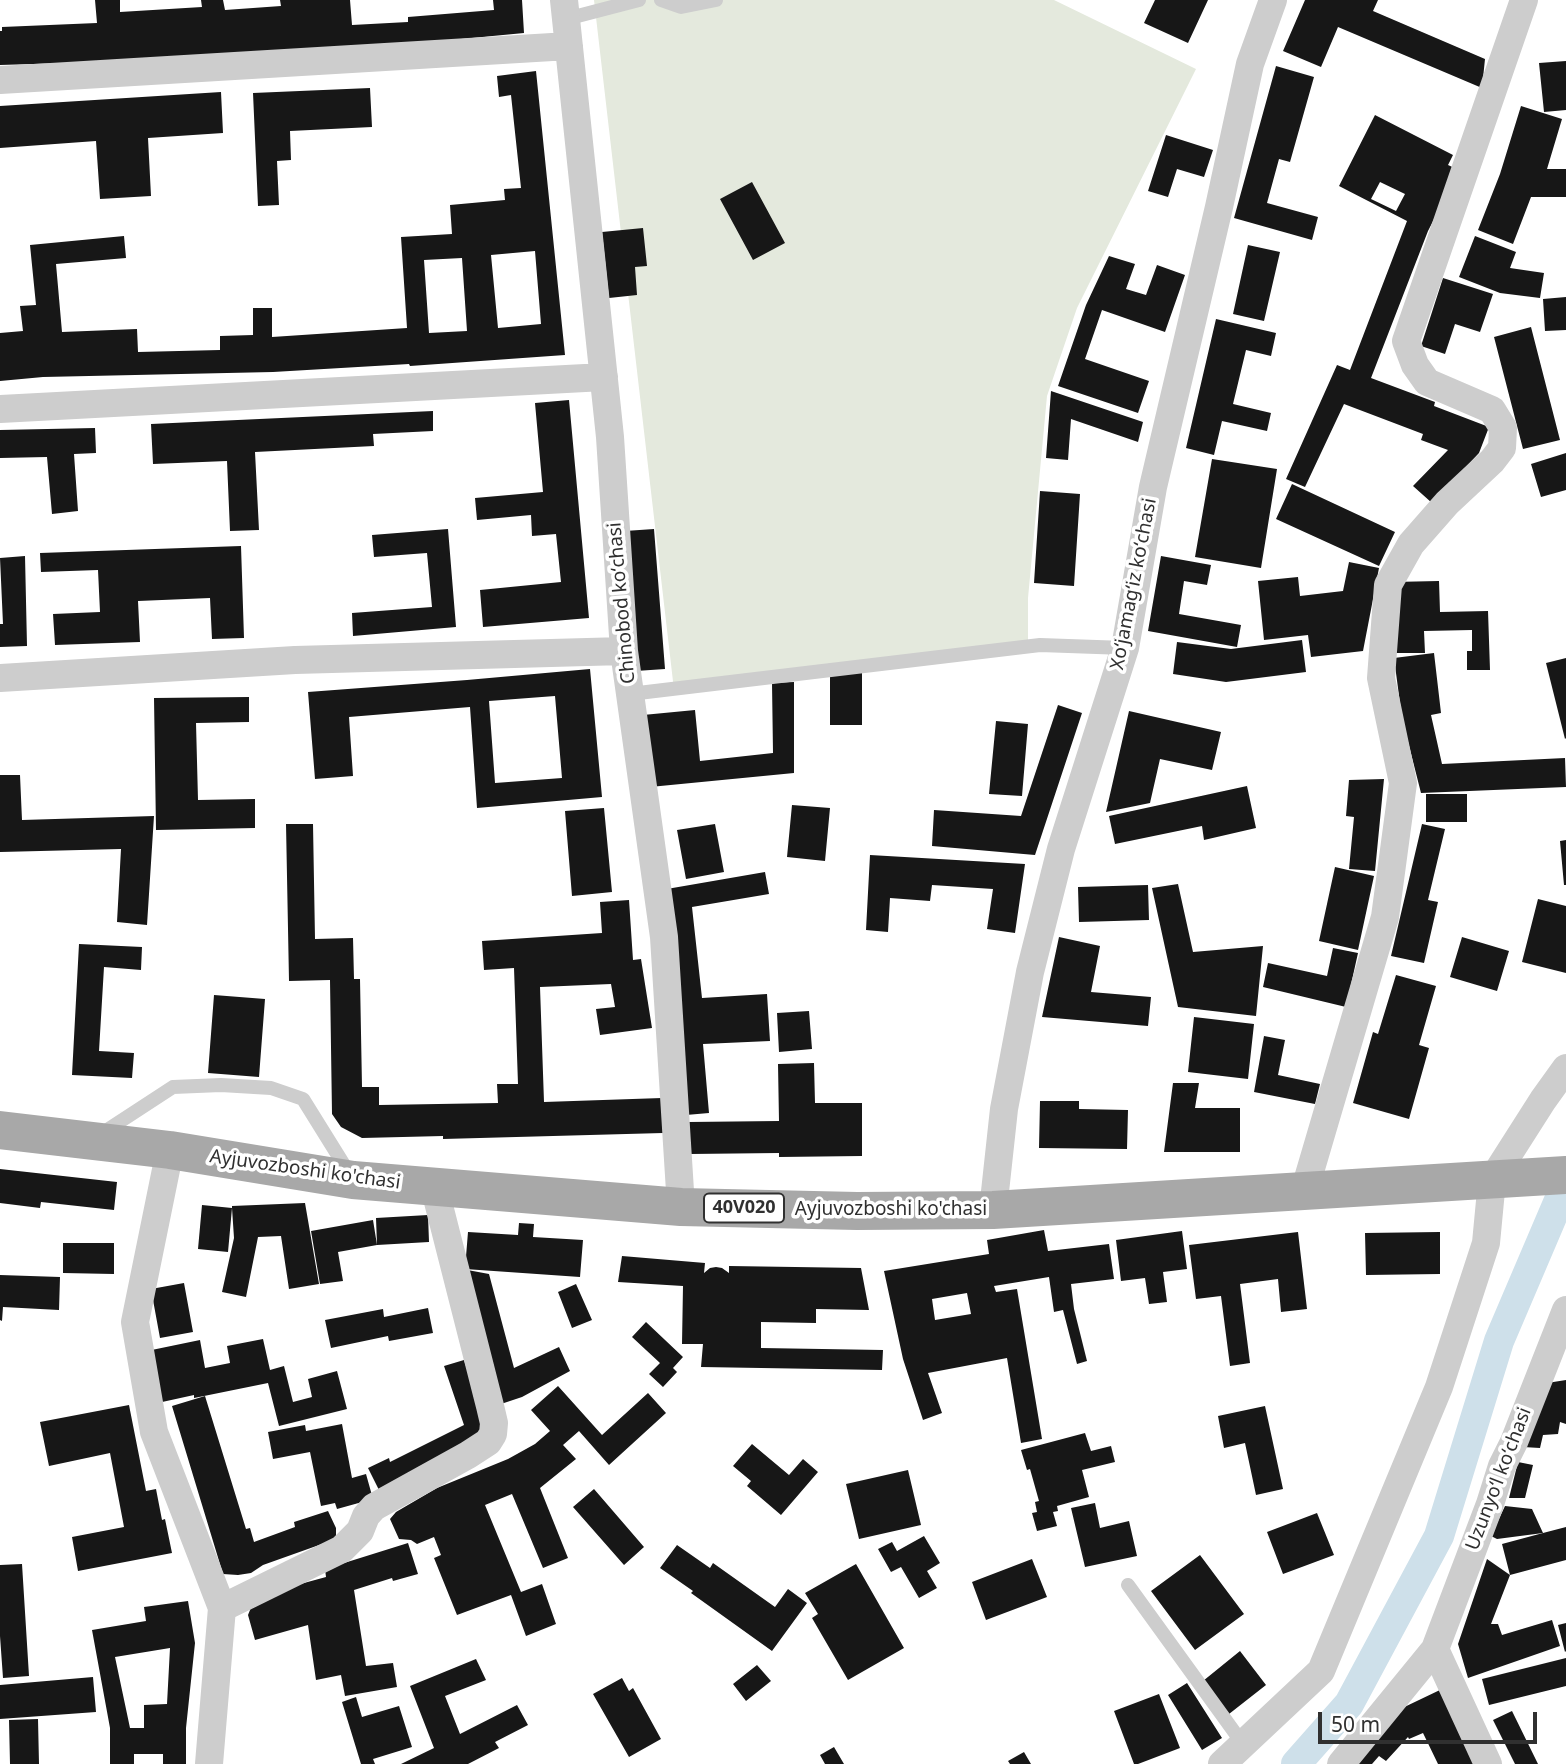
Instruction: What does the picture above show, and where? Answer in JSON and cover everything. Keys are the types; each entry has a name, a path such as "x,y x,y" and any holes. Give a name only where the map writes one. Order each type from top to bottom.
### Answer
{"main road":[{"name":"Ayjuvozboshi ko'chasi","path":"0,1130 170,1150 353,1180 681,1206 857,1211 993,1210 1492,1180"},
{"name":"40V020","path":"1492,1180 1566,1175"}],"street":[{"name":"Xoʻjamagʻiz koʻchasi","path":"993,1210 1004,1109 1030,972 1061,849 1125,648 1153,487 1250,64 1273,0"},
{"path":"1304,1192 1387,904 1403,783 1381,678 1388,585 1410,544 1502,448 1503,428 1492,410 1427,382 1415,365 1406,341 1524,0"},
{"path":"0,80 566,22"},
{"name":"Chinobod koʻchasi","path":"566,22 610,437 624,651 664,937 681,1206"},
{"path":"0,409 604,377"},
{"path":"0,678 295,660 624,651"},
{"path":"1222,1764 1321,1671 1439,1387 1486,1243 1492,1180 1566,1068"},
{"path":"170,1150 135,1322 154,1432 222,1608 209,1764"},
{"path":"222,1608 342,1549 360,1531 366,1516 374,1507 468,1455 488,1442 493,1434 494,1423 490,1406 434,1186"},
{"name":"Uzunyoʻl koʻchasi","path":"1341,1764 1435,1649 1502,1466 1566,1310"},
{"path":"1435,1649 1488,1764"}],"lane":[{"path":"566,22 639,0"},
{"path":"662,0 681,7 716,0"},
{"path":"630,694 1040,645 1125,648"},
{"path":"90,1141 173,1087 220,1085 271,1088 303,1099 353,1180"},
{"path":"1128,1585 1243,1744"}],"shaded area":[{"path":"594,0 1054,0 1196,69 1077,308 1047,396 1028,598 1028,640 674,690"}],"building":[{"path":"95,0 120,0 120,12 202,7 201,0 223,0 225,10 281,6 280,0 350,0 352,25 408,22 408,17 494,10 493,0 522,0 524,33 409,44 0,65 2,27 97,23"},
{"path":"1155,0 1208,0 1188,43 1144,23"},
{"path":"1305,0 1378,0 1373,11 1485,59 1482,88 1338,27 1321,67 1283,51"},
{"path":"1566,61 1566,110 1544,112 1539,63"},
{"path":"1276,66 1314,77 1290,162 1279,159 1267,203 1318,217 1312,240 1234,218"},
{"path":"536,71 565,355 410,366 43,377 0,381 0,333 23,331 20,306 36,305 30,245 124,236 126,258 56,264 62,332 137,329 138,352 220,350 220,336 253,335 253,308 272,308 272,337 407,328 401,237 452,234 450,205 505,200 504,189 521,188 511,95 499,97 497,76","holes":["535,251 541,324 498,328 491,255","462,258 467,331 429,333 424,260"]},
{"path":"370,88 372,127 290,131 291,160 277,161 279,205 258,206 253,93"},
{"path":"221,92 223,133 148,138 151,196 100,199 96,141 0,148 0,106"},
{"path":"1521,106 1562,119 1547,169 1566,169 1566,197 1531,197 1513,244 1478,230 1500,174"},
{"path":"1375,115 1453,155 1448,165 1459,170 1428,231 1371,378 1435,402 1434,406 1489,427 1479,453 1432,503 1413,486 1448,450 1421,440 1423,434 1344,404 1305,487 1286,479 1337,365 1350,370 1407,221 1339,186","holes":["1380,182 1405,194 1396,211 1371,199"]},
{"path":"1166,135 1213,150 1204,177 1177,169 1168,197 1148,191"},
{"path":"752,182 785,243 753,260 720,199"},
{"path":"643,228 647,266 635,267 637,295 609,298 602,232"},
{"path":"1475,236 1516,252 1510,268 1544,273 1540,298 1500,293 1459,277"},
{"path":"1248,245 1280,252 1264,321 1233,314"},
{"path":"1109,256 1135,264 1126,289 1146,295 1157,265 1185,275 1165,332 1102,310 1085,359 1149,381 1138,413 1058,386 1086,305"},
{"path":"1443,278 1493,294 1480,332 1455,324 1445,354 1421,346"},
{"path":"1566,297 1566,330 1545,331 1543,299"},
{"path":"1216,319 1276,333 1271,356 1246,350 1233,404 1271,413 1267,431 1222,421 1214,455 1186,448"},
{"path":"1531,327 1560,440 1523,449 1494,337"},
{"path":"1051,391 1143,422 1138,442 1071,419 1068,460 1046,458"},
{"path":"569,400 589,618 483,627 480,590 561,582 556,534 532,536 531,515 477,520 475,498 543,492 535,403"},
{"path":"433,411 433,431 373,434 374,446 255,452 259,530 230,531 227,461 153,464 151,424"},
{"path":"95,428 96,453 74,454 78,511 52,514 47,457 0,458 0,430"},
{"path":"1566,453 1566,490 1541,497 1531,464"},
{"path":"1212,459 1277,469 1261,568 1195,557"},
{"path":"1292,484 1395,532 1379,566 1276,519"},
{"path":"1040,491 1080,494 1074,586 1034,583"},
{"path":"448,529 456,627 353,636 352,613 432,607 427,553 374,557 372,535"},
{"path":"654,529 665,669 636,671 625,531"},
{"path":"241,546 244,638 212,639 210,598 138,601 140,642 55,645 53,614 100,612 98,570 41,572 40,553"},
{"path":"25,556 27,646 0,647 0,624 3,624 0,558"},
{"path":"1161,556 1211,565 1207,585 1184,581 1179,614 1241,625 1237,647 1148,631"},
{"path":"1349,562 1379,568 1363,651 1311,657 1308,635 1264,640 1258,581 1298,577 1300,596 1343,591"},
{"path":"1439,581 1440,612 1488,611 1490,670 1467,670 1467,651 1472,651 1472,630 1424,631 1425,653 1395,653 1393,582"},
{"path":"1302,640 1306,672 1226,682 1173,674 1177,642 1231,649"},
{"path":"1434,653 1441,713 1431,715 1442,764 1565,758 1566,787 1421,793 1402,718 1394,658"},
{"path":"1566,658 1566,738 1565,739 1546,663"},
{"path":"590,669 602,797 477,808 470,707 349,717 353,776 315,779 308,692","holes":["555,696 562,778 495,783 489,701"]},
{"path":"830,673 862,673 862,725 830,725"},
{"path":"794,682 794,773 650,787 643,715 695,710 700,761 773,753 772,683"},
{"path":"249,697 249,722 196,723 198,800 255,799 255,828 156,830 154,698"},
{"path":"1058,705 1082,713 1035,855 932,846 934,810 1021,816"},
{"path":"1129,711 1221,732 1212,770 1160,759 1150,803 1106,812"},
{"path":"996,721 1028,724 1022,796 989,794"},
{"path":"0,775 20,775 22,820 154,816 147,925 117,922 121,849 0,852"},
{"path":"1384,779 1375,871 1349,869 1354,817 1346,816 1349,780"},
{"path":"1247,786 1256,828 1204,840 1202,826 1115,844 1109,816"},
{"path":"1426,794 1467,794 1467,822 1426,822"},
{"path":"792,805 830,808 825,861 787,857"},
{"path":"604,808 612,892 572,896 565,811"},
{"path":"286,824 313,824 315,939 353,938 354,979 360,979 362,1087 379,1087 379,1105 498,1103 497,1084 518,1084 514,968 484,970 482,941 602,933 600,902 629,900 633,960 641,959 652,1028 600,1035 596,1009 615,1007 611,984 540,987 544,1102 662,1098 663,1133 443,1139 443,1136 362,1138 341,1127 332,1114 330,980 289,981"},
{"path":"715,824 724,872 686,879 677,830"},
{"path":"1422,824 1445,829 1428,900 1438,902 1424,963 1391,956"},
{"path":"1566,840 1566,885 1564,885 1560,841"},
{"path":"870,855 1025,864 1015,933 987,929 993,889 932,885 930,901 890,898 888,932 866,930"},
{"path":"1335,867 1374,876 1358,950 1319,941"},
{"path":"765,872 769,894 692,907 702,998 767,994 770,1041 703,1044 709,1113 686,1115 661,890"},
{"path":"1178,884 1193,952 1263,946 1256,1016 1178,1007 1152,888"},
{"path":"1148,885 1149,920 1079,922 1078,887"},
{"path":"1538,899 1566,906 1566,973 1522,962"},
{"path":"1059,937 1100,946 1091,992 1151,997 1148,1026 1042,1017"},
{"path":"1462,937 1509,951 1497,991 1450,977"},
{"path":"79,944 142,947 141,970 104,967 99,1051 134,1053 132,1078 72,1075"},
{"path":"1333,948 1358,953 1346,1007 1263,987 1268,963 1327,976"},
{"path":"1396,975 1436,986 1419,1045 1429,1048 1409,1119 1353,1103 1373,1032 1378,1034"},
{"path":"214,995 265,999 259,1077 208,1073"},
{"path":"809,1011 812,1049 779,1052 777,1013"},
{"path":"1194,1017 1254,1024 1248,1079 1188,1072"},
{"path":"1264,1036 1285,1040 1278,1075 1320,1084 1315,1104 1254,1092"},
{"path":"814,1063 815,1103 862,1103 862,1156 690,1154 689,1122 779,1121 778,1064"},
{"path":"1173,1083 1199,1083 1195,1108 1240,1108 1240,1152 1164,1152"},
{"path":"1040,1101 1079,1101 1079,1109 1128,1110 1127,1149 1039,1148"},
{"path":"0,1169 117,1182 114,1210 41,1202 40,1208 0,1203"},
{"path":"305,1203 319,1284 289,1289 281,1236 258,1237 246,1297 222,1292 234,1238 232,1206"},
{"path":"202,1205 232,1208 228,1252 198,1249"},
{"path":"428,1215 429,1242 377,1245 376,1218"},
{"path":"373,1220 377,1245 338,1252 343,1281 320,1284 311,1231"},
{"path":"519,1223 534,1224 533,1237 583,1240 580,1277 465,1269 468,1232 518,1235"},
{"path":"1044,1230 1048,1251 1109,1244 1114,1279 1071,1284 1074,1309 1087,1361 1077,1364 1063,1310 1054,1312 1049,1277 994,1286 996,1292 1017,1289 1042,1439 1021,1443 1007,1358 928,1373 942,1413 923,1420 903,1359 884,1271 989,1254 987,1240","holes":["967,1293 971,1314 935,1320 932,1299"]},
{"path":"1182,1231 1187,1269 1163,1272 1167,1302 1149,1304 1145,1278 1121,1281 1116,1240"},
{"path":"1298,1232 1307,1309 1281,1312 1278,1279 1240,1284 1250,1363 1230,1366 1221,1296 1196,1299 1189,1245"},
{"path":"1440,1232 1440,1274 1366,1275 1365,1233"},
{"path":"63,1243 114,1243 114,1274 63,1273"},
{"path":"622,1256 705,1263 704,1273 716,1267 729,1273 729,1266 861,1268 869,1310 816,1309 816,1323 761,1322 761,1348 883,1350 882,1370 701,1367 703,1344 682,1344 683,1286 618,1282"},
{"path":"462,1269 489,1274 514,1368 559,1347 570,1371 522,1397 498,1405"},
{"path":"0,1275 60,1277 59,1310 3,1307 2,1321 0,1320"},
{"path":"184,1283 193,1332 160,1338 151,1289"},
{"path":"576,1284 592,1320 572,1328 558,1292"},
{"path":"428,1308 433,1333 389,1341 388,1336 331,1348 325,1320 383,1309 384,1317"},
{"path":"646,1322 683,1357 673,1368 677,1372 663,1387 649,1374 660,1363 632,1337"},
{"path":"263,1339 270,1370 284,1366 293,1402 312,1397 308,1379 337,1371 347,1409 279,1426 268,1383 153,1404 142,1352 200,1340 205,1368 230,1363 227,1346"},
{"path":"464,1360 485,1430 380,1492 368,1468 389,1458 390,1462 464,1425 444,1366"},
{"path":"1566,1380 1566,1424 1560,1422 1558,1434 1543,1435 1540,1448 1523,1447 1547,1383"},
{"path":"558,1386 602,1435 648,1393 666,1413 609,1465 579,1431 563,1445 576,1459 540,1488 568,1558 543,1568 512,1494 485,1505 521,1592 542,1584 556,1624 526,1636 511,1595 457,1615 434,1558 441,1555 434,1537 417,1544 411,1540 399,1539 390,1519 396,1512 437,1488 508,1459 535,1444 550,1431 531,1410"},
{"path":"205,1396 246,1529 250,1528 254,1542 295,1527 294,1522 328,1511 336,1528 336,1539 263,1565 251,1573 223,1574 172,1406"},
{"path":"129,1405 146,1491 156,1489 172,1553 78,1571 72,1537 124,1527 110,1453 49,1466 40,1422"},
{"path":"1265,1406 1283,1489 1256,1495 1245,1443 1224,1448 1218,1416"},
{"path":"342,1424 352,1478 366,1474 373,1499 337,1509 335,1503 321,1506 310,1452 273,1459 268,1432 305,1425 306,1431"},
{"path":"1085,1433 1091,1451 1111,1446 1115,1462 1082,1470 1089,1497 1057,1506 1058,1511 1053,1512 1057,1526 1037,1531 1032,1513 1037,1512 1035,1502 1039,1501 1030,1469 1027,1470 1021,1450"},
{"path":"752,1444 789,1475 803,1459 818,1472 781,1515 747,1486 751,1481 733,1466"},
{"path":"1518,1462 1533,1465 1525,1498 1509,1498"},
{"path":"908,1470 921,1525 859,1539 846,1484"},
{"path":"594,1489 644,1547 624,1565 573,1507"},
{"path":"1095,1503 1100,1528 1129,1521 1137,1556 1085,1567 1071,1508"},
{"path":"1505,1506 1532,1509 1543,1533 1497,1539 1491,1536"},
{"path":"1317,1513 1334,1555 1283,1574 1267,1532"},
{"path":"1566,1527 1566,1560 1510,1575 1502,1544"},
{"path":"924,1536 940,1563 927,1571 937,1588 919,1598 901,1567 891,1572 878,1549 892,1542 897,1551"},
{"path":"408,1543 418,1574 393,1581 392,1578 354,1590 366,1666 393,1663 397,1687 345,1696 341,1675 316,1680 308,1625 255,1640 248,1615 260,1595 326,1577 325,1569"},
{"path":"677,1545 710,1568 713,1563 775,1607 788,1589 807,1603 772,1651 660,1568"},
{"path":"1200,1555 1244,1614 1195,1650 1151,1591"},
{"path":"1032,1559 1047,1597 986,1620 972,1582"},
{"path":"1487,1559 1510,1575 1491,1624 1498,1624 1502,1635 1552,1620 1560,1646 1468,1678 1458,1644"},
{"path":"22,1564 29,1676 3,1678 0,1565"},
{"path":"856,1564 904,1648 848,1680 812,1618 818,1614 805,1593"},
{"path":"188,1601 195,1643 186,1728 186,1764 163,1764 163,1754 134,1754 134,1764 110,1764 110,1728 92,1630 146,1621 144,1607","holes":["170,1648 167,1704 144,1705 144,1728 130,1728 115,1657"]},
{"path":"1566,1623 1566,1651 1565,1652 1558,1625"},
{"path":"1240,1651 1266,1685 1229,1714 1203,1681"},
{"path":"1566,1658 1566,1686 1489,1705 1482,1679"},
{"path":"476,1659 486,1680 445,1696 460,1734 517,1705 528,1725 495,1742 499,1748 468,1764 401,1764 434,1748 410,1686"},
{"path":"757,1665 771,1681 746,1701 733,1684"},
{"path":"93,1677 96,1712 0,1719 0,1685"},
{"path":"622,1678 629,1691 633,1688 661,1739 629,1757 593,1694"},
{"path":"1187,1683 1222,1738 1202,1750 1168,1695"},
{"path":"1442,1689 1478,1764 1438,1764 1423,1733 1409,1739 1408,1737 1386,1761 1379,1756 1372,1764 1352,1764 1396,1711"},
{"path":"1159,1694 1180,1748 1134,1764 1114,1711"},
{"path":"356,1697 362,1717 399,1706 412,1747 373,1759 375,1764 361,1764 342,1702"},
{"path":"1512,1711 1538,1764 1515,1764 1493,1720"},
{"path":"38,1719 39,1764 10,1764 9,1720"},
{"path":"834,1747 844,1764 825,1764 820,1755"},
{"path":"1024,1752 1031,1764 1010,1764 1008,1761"}],"waterway":[{"path":"1296,1764 1349,1704 1439,1536 1499,1341 1566,1184"}]}
